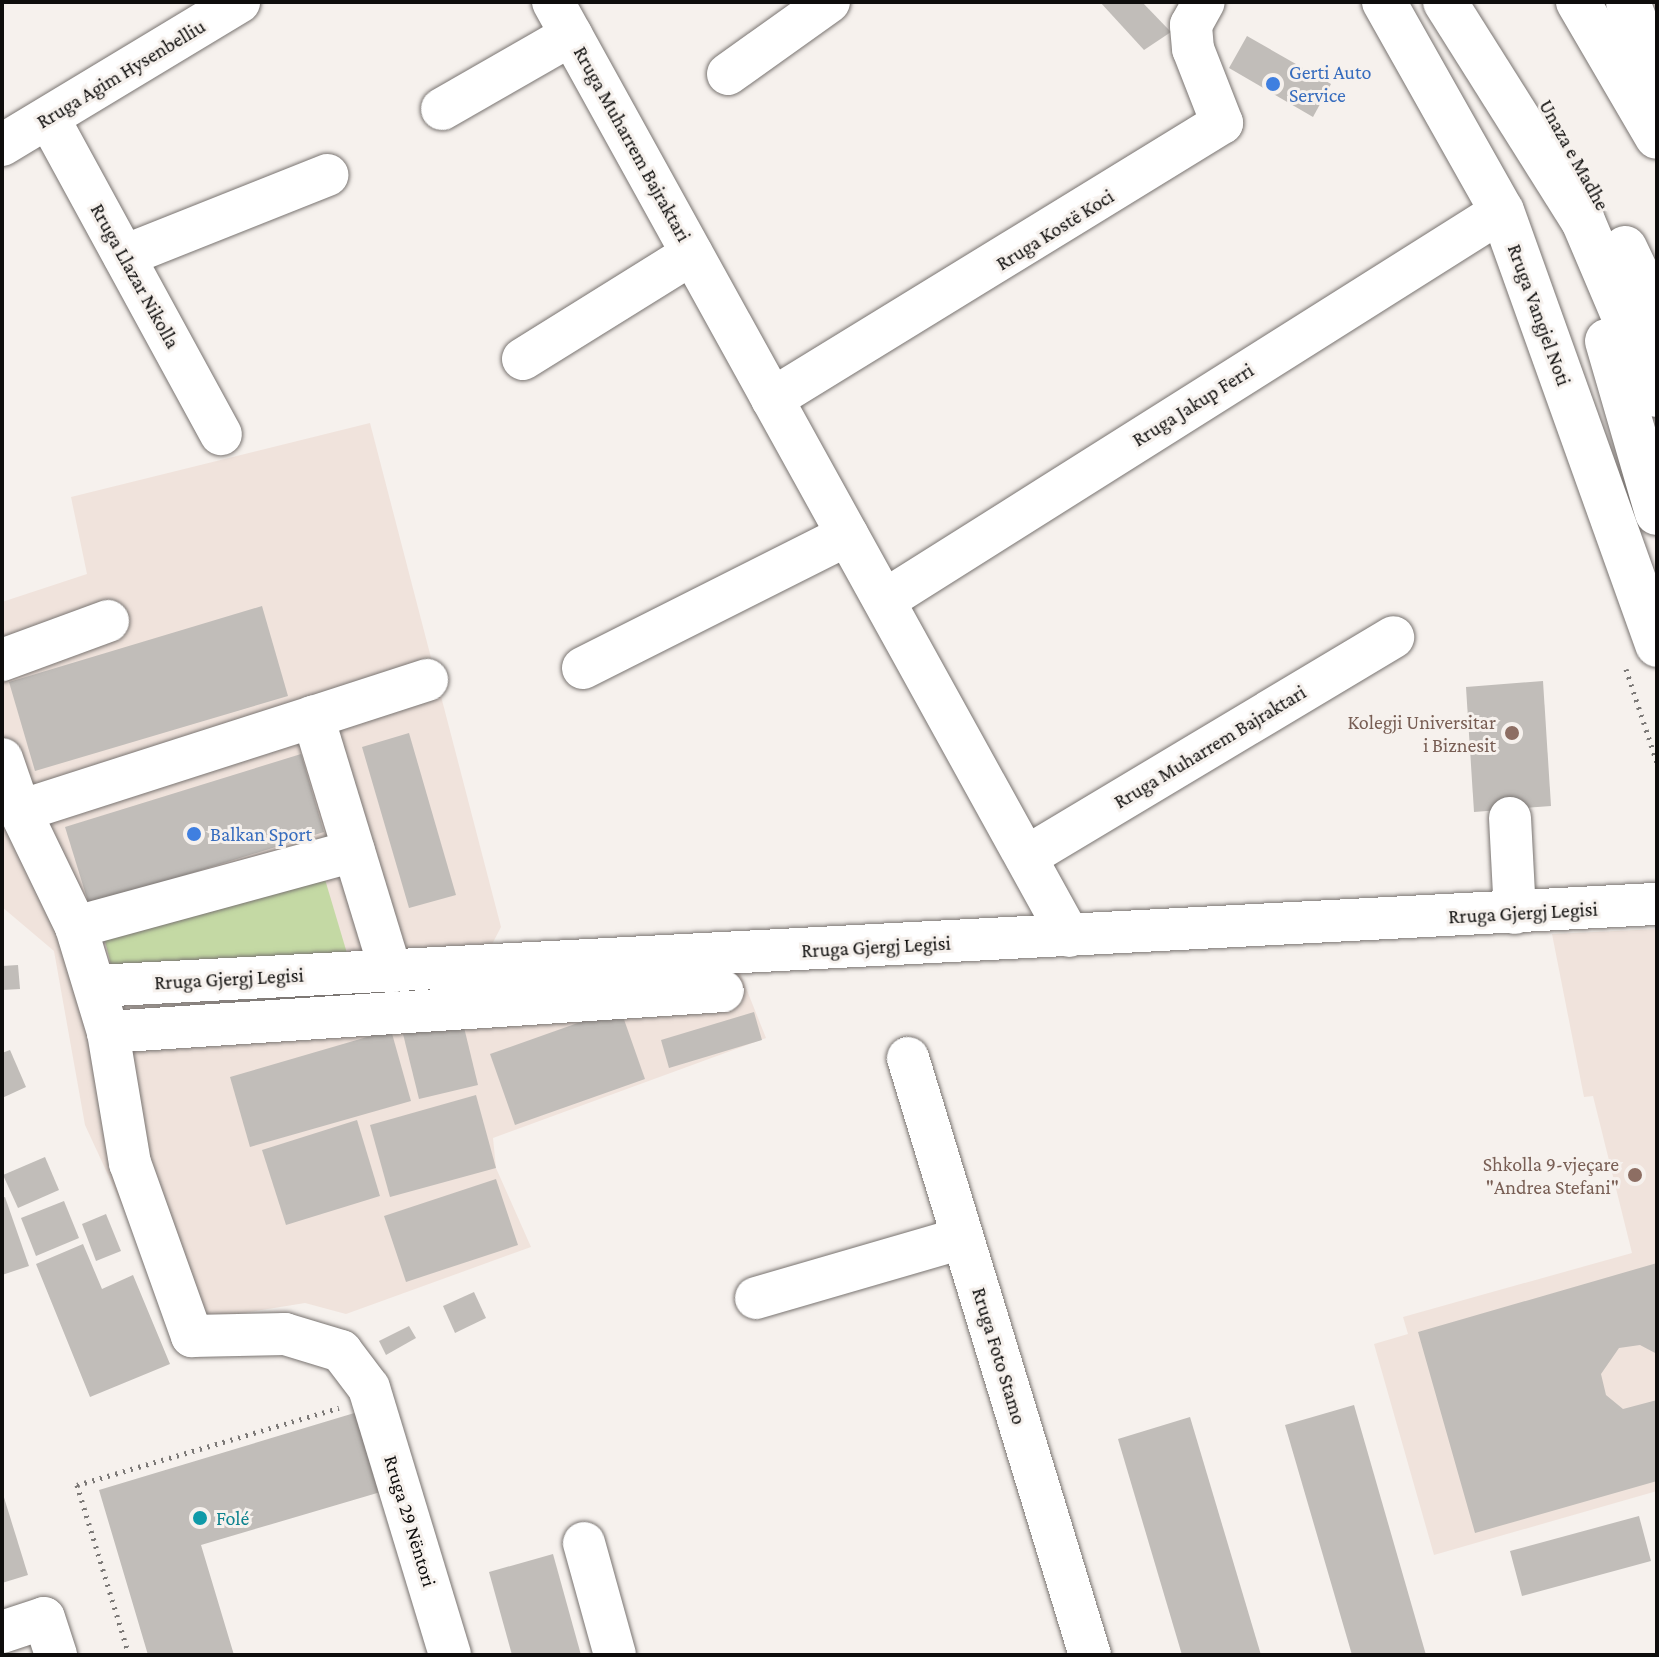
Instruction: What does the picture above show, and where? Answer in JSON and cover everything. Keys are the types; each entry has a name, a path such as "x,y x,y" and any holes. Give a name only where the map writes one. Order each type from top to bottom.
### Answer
{"main road":[{"name":"Rruga Vangjel Noti","path":"1384,2 1502,211 1657,645"},
{"path":"1421,2 1547,157"},
{"path":"1445,2 1547,157 1583,221 1657,395"},
{"name":"Unaza e Madhe","path":"1479,2 1551,111 1657,315"},
{"path":"1578,2 1657,137"},
{"path":"1609,2 1656,77"},
{"path":"1628,2 1656,77"},
{"path":"1583,221 1591,284 1657,513"}],"street":[{"name":"Rruga Agim Hysenbelliu","path":"2,145 239,2"},
{"path":"728,74 829,2"},
{"name":"Rruga Kostë Koci","path":"772,399 1222,123 1193,49 1191,25 1204,2"},
{"name":"Rruga Muharrem Bajraktari","path":"442,109 562,18 1069,936"},
{"name":"Rruga Llazar Nikolla","path":"49,119 221,434"},
{"path":"124,256 328,175"},
{"name":"Rruga Jakup Ferri","path":"885,600 1502,211"},
{"name":"Rruga Muharrem Bajraktari","path":"523,359 692,254"},
{"path":"583,668 847,535"},
{"path":"2,660 108,621"},
{"name":"Rruga Muharrem Bajraktari","path":"1026,857 1393,637"},
{"path":"20,811 427,680"},
{"path":"313,717 391,972"},
{"path":"2,759 20,811 76,927 108,1032 130,1163 192,1336 285,1334 341,1351 371,1393"},
{"path":"1510,818 1515,913"},
{"path":"76,927 354,851"},
{"name":"Rruga Gjergj Legisi","path":"95,986 469,970 1657,904"},
{"path":"108,1032 723,991"},
{"name":"Rruga Foto Stamo","path":"908,1058 1090,1655"},
{"path":"756,1298 962,1238"},
{"name":"Rruga 29 Nëntori","path":"371,1393 450,1655"},
{"path":"584,1543 615,1655"},
{"path":"2,1632 44,1618 56,1655"}],"path":[{"path":"129,1655 77,1485 371,1393"}],"shaded area":[{"path":"370,423 501,927 487,954 738,968 766,1038 493,1138 496,1168 531,1247 346,1314 305,1303 177,1324 85,1125 54,951 2,907 2,602 87,574 71,497"},
{"name":"Shkolla 9-vjeçare \"Andrea Stefani\"","path":"1657,929 1657,1491 1434,1555 1374,1344 1408,1334 1403,1317 1632,1253 1593,1096 1584,1097 1552,934"}],"green space":[{"path":"324,876 349,960 112,969 103,933"}],"building":[{"path":"1100,2 1142,2 1171,32 1144,50"},
{"path":"1247,36 1331,84 1313,117 1229,68"},
{"path":"262,606 288,696 35,771 9,682"},
{"path":"1543,681 1551,806 1474,812 1466,687"},
{"path":"409,733 456,895 409,908 362,747"},
{"path":"301,754 324,832 89,905 65,827"},
{"path":"18,965 20,989 2,990 2,966"},
{"path":"620,1008 645,1079 515,1125 490,1054"},
{"path":"754,1012 762,1040 669,1068 661,1040"},
{"path":"462,1019 478,1085 419,1099 403,1034"},
{"path":"391,1030 411,1101 250,1147 230,1077"},
{"path":"10,1050 26,1087 2,1098 2,1053"},
{"path":"476,1095 496,1168 390,1197 370,1125"},
{"path":"357,1120 380,1196 286,1225 262,1150"},
{"path":"45,1157 59,1190 18,1208 3,1175"},
{"path":"496,1179 518,1245 406,1282 384,1216"},
{"path":"5,1197 29,1266 2,1275 2,1198"},
{"path":"64,1201 79,1238 36,1256 21,1218"},
{"path":"106,1214 121,1251 96,1261 82,1224"},
{"path":"83,1244 102,1289 133,1275 170,1364 90,1397 36,1264"},
{"path":"1657,1263 1657,1354 1640,1345 1619,1348 1601,1374 1606,1395 1623,1409 1657,1400 1657,1481 1475,1533 1418,1332"},
{"path":"474,1292 486,1318 455,1333 443,1306"},
{"path":"409,1326 416,1338 386,1355 379,1341"},
{"path":"1354,1405 1426,1655 1352,1655 1285,1425"},
{"name":"Folé","path":"361,1411 384,1491 201,1545 234,1655 148,1655 99,1490"},
{"path":"1190,1417 1261,1655 1182,1655 1118,1439"},
{"path":"2,1491 28,1575 2,1583"},
{"path":"1639,1516 1651,1561 1522,1596 1510,1551"},
{"path":"553,1554 581,1655 512,1655 489,1572"}],"place":[{"name":"Gerti Auto Service","path":"1273,84"},
{"name":"Kolegji Universitar i Biznesit","path":"1512,733"},
{"name":"Balkan Sport","path":"194,834"},
{"name":"Shkolla 9-vjeçare \"Andrea Stefani\"","path":"1635,1175"},
{"name":"Folé","path":"200,1518"}]}
